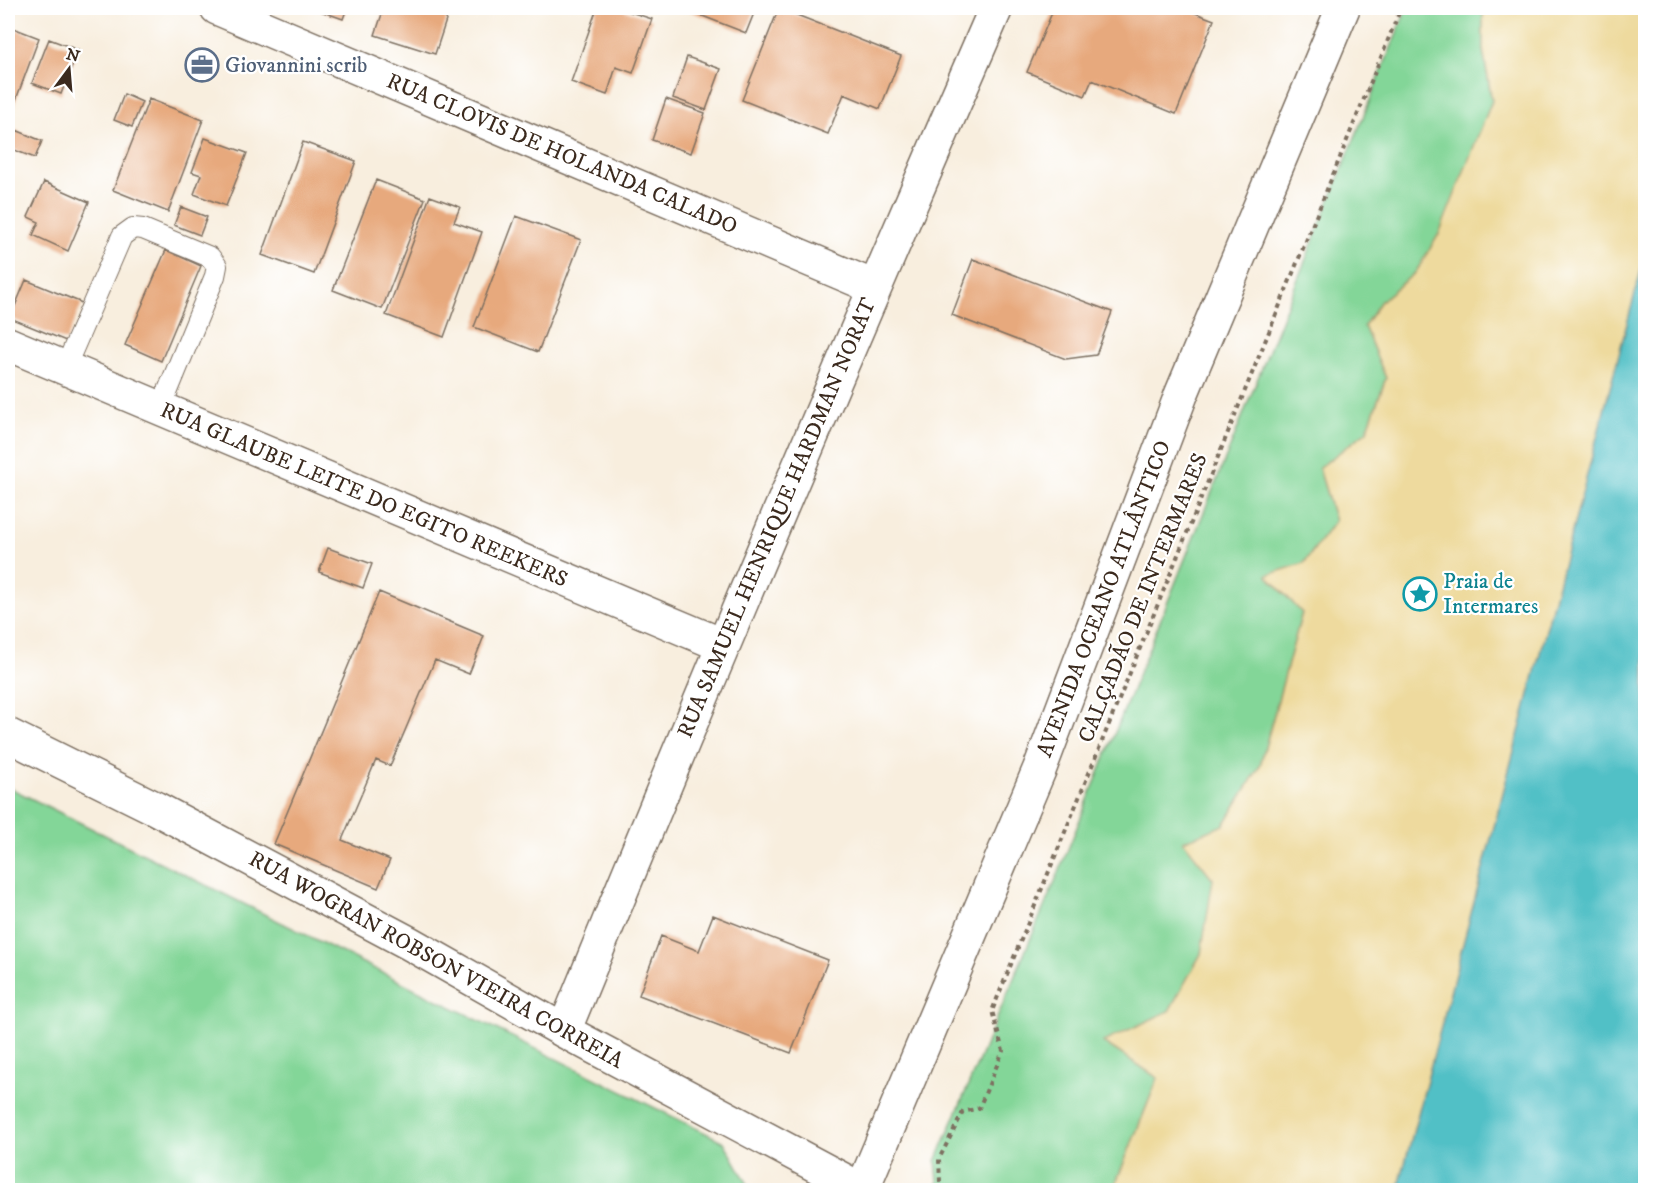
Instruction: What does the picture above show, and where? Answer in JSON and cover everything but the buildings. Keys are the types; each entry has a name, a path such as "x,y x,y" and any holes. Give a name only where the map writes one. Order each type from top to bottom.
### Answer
{"street":[{"name":"RUA CLOVIS DE HOLANDA CALADO","path":"217,8 874,287"},
{"name":"RUA SAMUEL HENRIQUE HARDMAN NORAT","path":"564,1030 722,645 874,287 996,8"},
{"name":"AVENIDA OCEANO ATLÂNTICO","path":"862,1191 1040,768 1181,396 1343,8"},
{"name":"RUA GLAUBE LEITE DO EGITO REEKERS","path":"8,344 722,645"},
{"name":"RUA WOGRAN ROBSON VIEIRA CORREIA","path":"8,735 155,808 399,937 564,1030 862,1191"}],"lane":[{"path":"65,368 122,236 133,228 143,229 210,257 217,266 215,276 160,410"}],"path":[{"name":"CALÇADÃO DE INTERMARES","path":"936,1191 940,1182 939,1159 963,1112 979,1108 1003,1051 992,1011 1401,8"}],"green space":[{"path":"1407,8 1483,8 1483,50 1492,101 1440,234 1416,272 1381,301 1364,326 1386,378 1367,431 1319,468 1335,521 1304,563 1302,613 1260,766 1224,825 1201,954 1169,1011 1104,1042 1158,1078 1113,1190 939,1190 936,1161 1056,879"},
{"path":"8,787 724,1142 751,1190 8,1190"}],"sand":[{"name":"Praia de Intermares","path":"1483,8 1645,8 1645,256 1398,1190 1113,1190 1158,1078 1103,1042 1169,1011 1201,954 1213,879 1183,841 1224,825 1260,766 1302,613 1267,575 1304,563 1335,521 1319,468 1367,431 1386,378 1364,326 1381,301 1416,272 1439,234 1492,101 1483,50"}],"water":[{"path":"1645,256 1645,1190 1398,1190"}],"place":[{"name":"Giovannini scrib","path":"202,65"},
{"name":"Praia de Intermares","path":"1420,594"}]}
